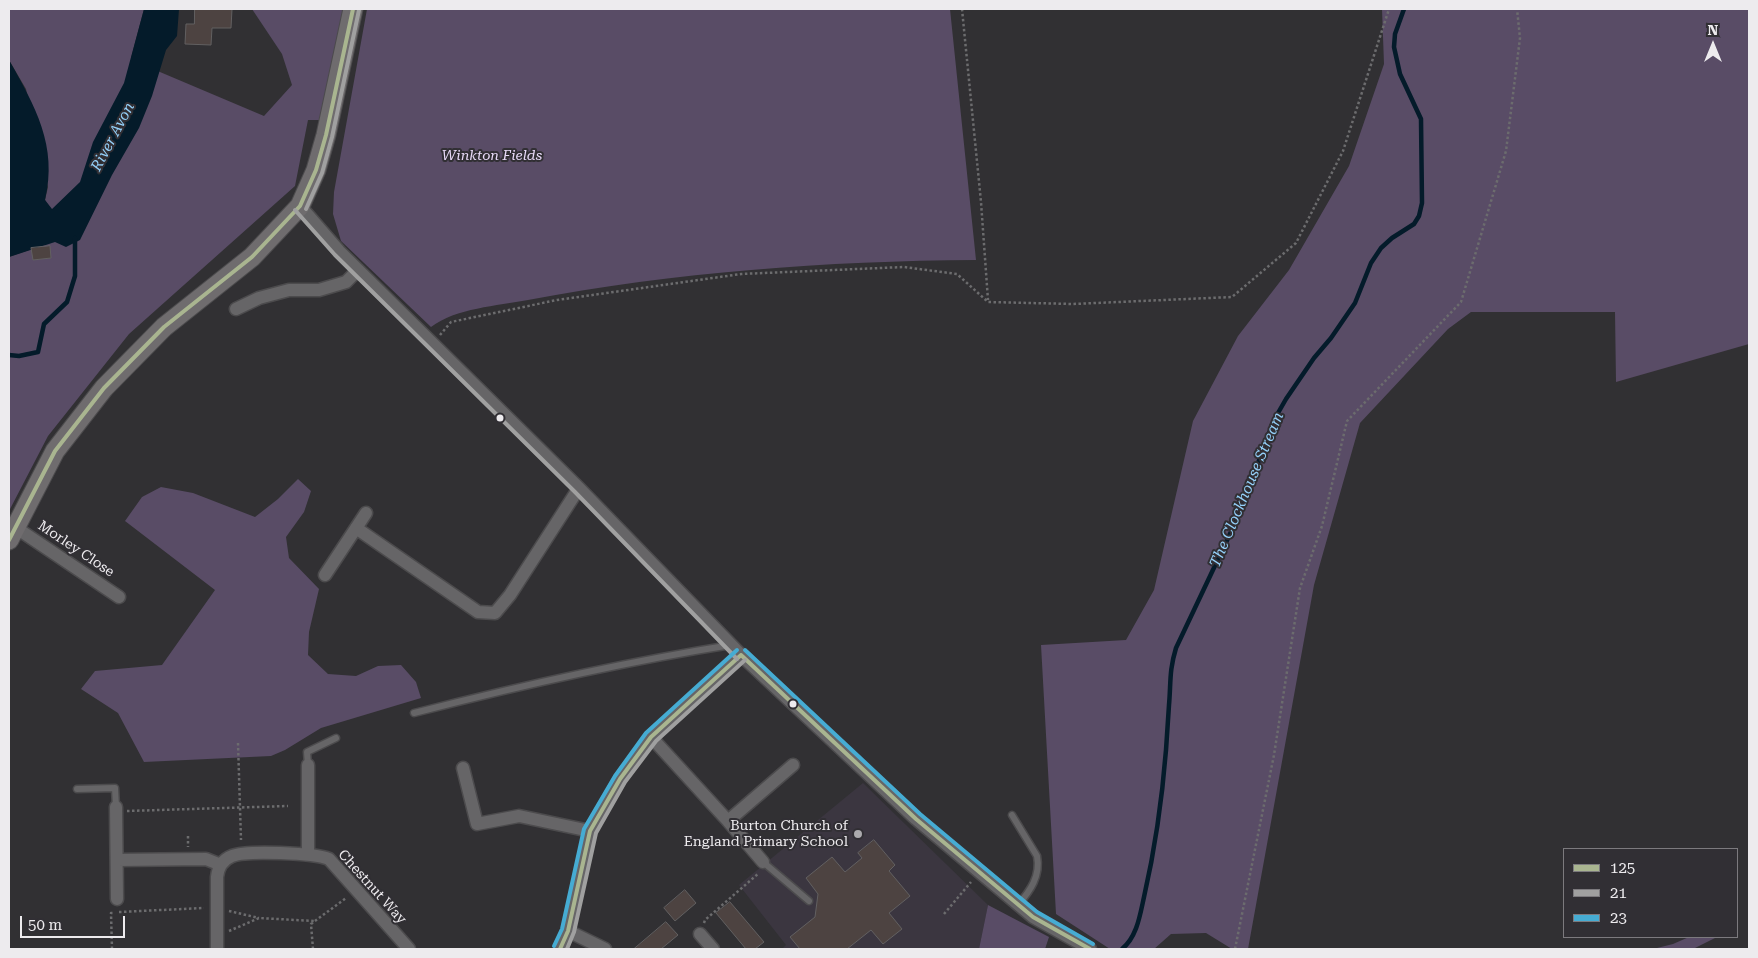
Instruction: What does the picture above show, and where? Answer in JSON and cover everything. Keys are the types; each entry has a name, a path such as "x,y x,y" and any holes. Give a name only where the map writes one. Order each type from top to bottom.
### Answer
{"main road":[{"path":"12,534 56,451 104,388 164,327 252,257 300,206 316,170 326,135 353,9"}],"street":[{"path":"300,206 339,251 579,488 741,655 916,819 1033,918 1090,949"},
{"path":"236,309 258,298 289,290 319,290 346,282 358,270"},
{"path":"356,528 478,612 495,612 510,595 579,488"},
{"path":"325,575 366,513"},
{"name":"Morley Close","path":"12,534 119,597"},
{"path":"560,949 568,932 590,831 620,778 651,737 741,655"},
{"path":"651,737 765,864"},
{"path":"728,821 793,764"},
{"path":"308,765 308,854"},
{"path":"463,768 477,824 519,816 590,831"},
{"path":"116,809 117,899"},
{"name":"Chestnut Way","path":"221,865 233,856 246,854 308,854 329,859 409,949"},
{"path":"117,860 206,859 221,865 217,878 217,943"},
{"path":"568,932 605,949"}],"lane":[{"path":"414,713 521,686 612,666 731,645"},
{"path":"308,765 307,752 336,738"},
{"path":"77,789 114,788 116,809"},
{"path":"1012,815 1033,849 1039,868 1030,891 1018,905"},
{"path":"765,864 809,901"}],"path":[{"path":"962,9 980,192 988,302"},
{"path":"433,344 451,322 557,300 741,274 904,267 956,274 988,302 1073,304 1232,297 1296,243 1343,151 1389,9"},
{"path":"1235,949 1274,755 1300,588 1322,526 1347,421 1461,302 1506,151 1520,38 1517,9"},
{"path":"238,743 240,835"},
{"path":"116,809 288,806"},
{"path":"705,943 705,920 765,864"},
{"path":"944,914 980,872"},
{"path":"313,949 311,924 357,891"},
{"path":"112,949 111,913 206,908 259,918 314,921"},
{"path":"217,943 234,928 259,918"}],"shaded area":[{"name":"Burton Church of England Primary School","path":"863,783 988,905 979,949 782,949 786,945 739,885"}],"green space":[{"path":"9,9 144,9 131,58 264,116 292,85 282,54 252,9 344,9 320,120 308,120 295,186 129,334 48,436 9,511 9,257 55,241 51,209 45,200 48,187 26,89 9,60"},
{"name":"Winkton Fields","path":"367,9 950,9 976,260 807,266 695,275 584,290 477,309 452,316 431,327 341,241 333,214 334,192"},
{"path":"1382,9 1749,9 1749,344 1616,382 1615,312 1471,312 1448,329 1360,423 1314,585 1248,949 1232,949 1206,933 1171,934 1154,949 1110,949 1056,914 1041,645 1126,640 1154,590 1193,421 1238,336 1289,270 1349,166 1384,64"},
{"path":"298,479 311,491 304,512 286,537 289,558 319,589 309,632 308,655 328,674 356,676 378,666 401,665 416,682 421,698 321,728 285,750 271,756 144,762 118,713 81,689 95,671 162,665 215,590 125,521 142,497 161,487 193,493 255,517 278,499"},
{"path":"988,905 1049,937 1045,949 979,949"},
{"path":"1687,938 1715,938 1693,949 1653,949"}],"water":[{"name":"River Avon","path":"144,9 179,9 177,36 166,50 152,96 139,128 112,175 80,240 66,247 55,242 9,257 9,60 42,127 49,162 45,200 52,209 80,182 93,142 124,83"}],"building":[{"path":"195,9 232,9 231,28 212,28 211,45 185,44 186,24 194,24"},
{"path":"50,246 51,258 33,260 31,248"},
{"path":"874,840 895,865 889,871 910,896 889,913 902,929 883,944 871,930 847,949 800,949 790,937 815,917 818,894 806,878 832,857 845,872 862,858 858,853"},
{"path":"685,890 696,903 675,921 664,908"},
{"path":"730,902 764,942 755,949 746,949 716,913"},
{"path":"666,922 678,935 661,949 634,949"}],"waterway":[{"name":"The Clockhouse Stream","path":"1122,949 1131,938 1137,925 1152,861 1166,750 1171,670 1176,648 1238,517 1274,420 1314,358 1331,338 1355,303 1371,263 1381,248 1392,238 1414,224 1419,216 1422,203 1421,119 1400,74 1394,47 1395,34 1404,9"},
{"path":"9,355 19,356 38,352 44,324 67,302 75,276 75,238"}],"transit line":[{"name":"125","path":"9,540 55,451 104,388 164,327 252,257 300,206 316,170 326,135 353,9"},
{"name":"21","path":"306,209 322,173 332,137 359,10"},
{"name":"21","path":"295,210 335,255 575,492 737,659"},
{"name":"23","path":"554,946 562,929 584,829 615,776 646,733 737,650"},
{"name":"23","path":"745,650 920,814 1037,912 1093,944"},
{"name":"125","path":"741,655 916,819 1033,917 1090,949"},
{"name":"125","path":"560,949 568,931 590,831 620,779 651,737 741,655"},
{"name":"21","path":"567,949 574,932 596,833 625,782 656,741 745,660"}],"place":[{"name":"Burton Church of England Primary School","path":"858,834"}]}
